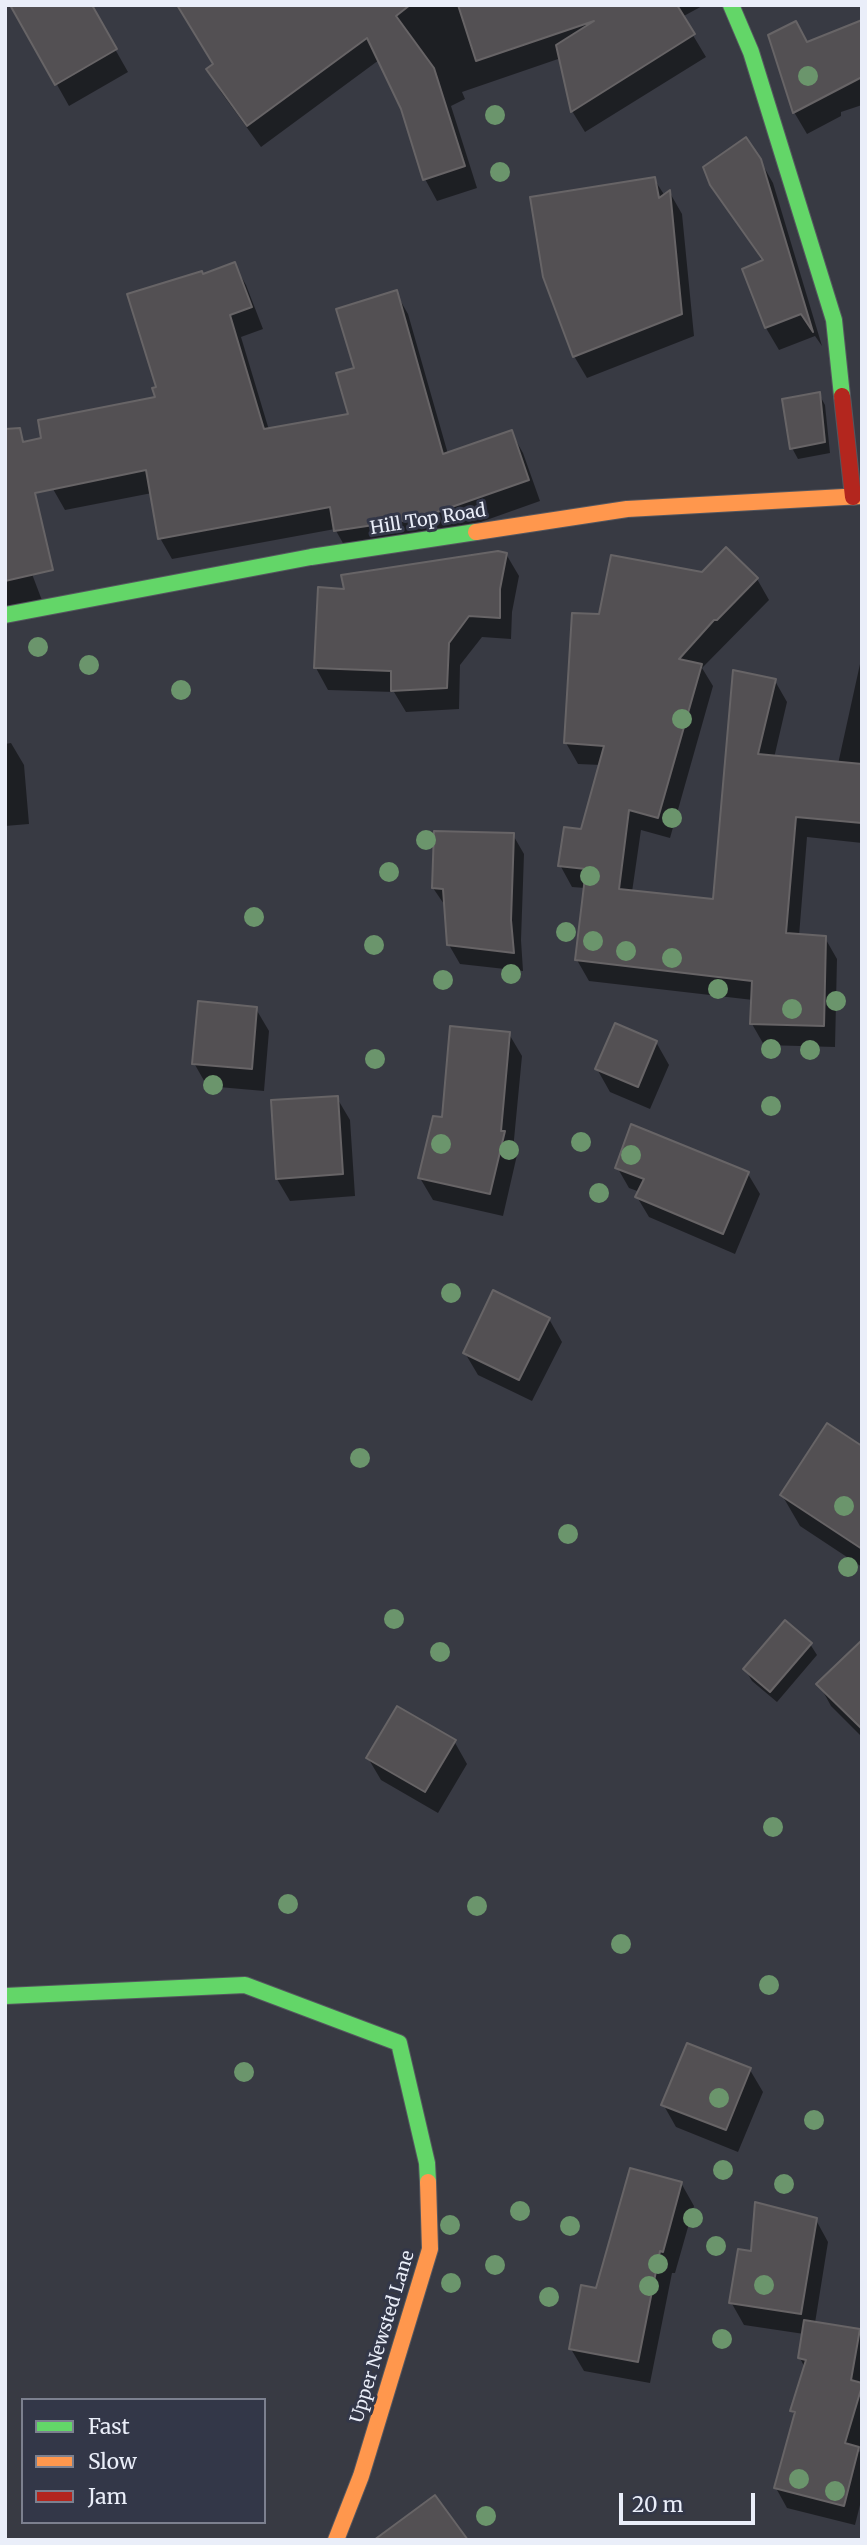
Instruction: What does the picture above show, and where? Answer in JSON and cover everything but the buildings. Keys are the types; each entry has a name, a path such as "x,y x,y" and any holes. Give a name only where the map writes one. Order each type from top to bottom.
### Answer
{"street":[{"path":"732,5 751,52 834,320 857,497"},
{"name":"Hill Top Road","path":"5,615 311,557 627,509 857,497"},
{"name":"Upper Newsted Lane","path":"5,1996 244,1985 399,2043 427,2163 430,2249 360,2476 336,2540"}],"traffic: fast":[{"path":"731,5 751,52 834,320 842,396"},
{"path":"5,615 311,557 476,532"},
{"path":"5,1996 245,1985 399,2043 427,2163 428,2182"}],"traffic: slow":[{"path":"476,532 627,509 862,496"},
{"path":"336,2540 361,2476 430,2249 428,2182"}],"traffic: jam":[{"path":"842,396 853,497"}]}
